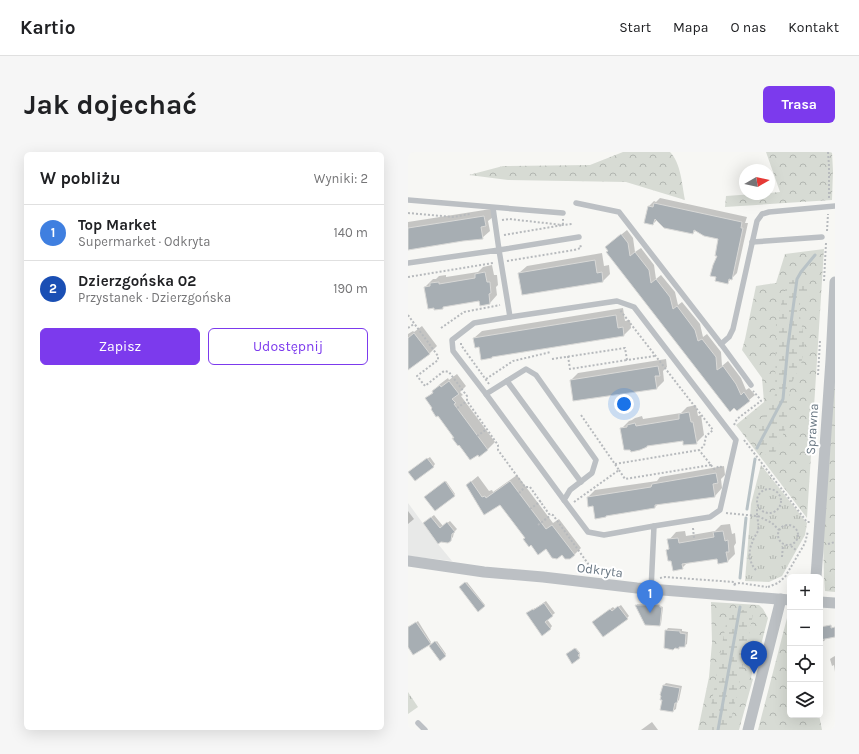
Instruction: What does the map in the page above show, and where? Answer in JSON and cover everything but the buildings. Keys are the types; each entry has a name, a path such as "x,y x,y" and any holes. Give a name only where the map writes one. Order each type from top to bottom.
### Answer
{"street":[{"name":"Sprawna","path":"816,574 835,282"},
{"name":"Odkryta","path":"408,561 484,572 651,590 786,600"},
{"path":"748,730 786,600"},
{"path":"823,602 835,603"}],"lane":[{"path":"408,200 563,213"},
{"path":"576,203 619,212 751,384"},
{"path":"721,344 729,337 732,329 757,221 762,214 769,212 835,206"},
{"path":"493,208 502,249 507,303 510,317"},
{"path":"408,263 579,237"},
{"path":"752,242 822,237"},
{"path":"618,300 634,307 736,440 720,510 710,517 604,535 588,532 486,394 453,351 452,340 474,323 618,300"},
{"path":"486,394 526,369 536,375 596,460 592,473 570,490 564,500"},
{"path":"507,381 581,482"},
{"path":"651,590 654,526"},
{"path":"418,723 425,730"}],"path":[{"path":"828,152 830,166 828,207"},
{"path":"408,213 453,217 475,213"},
{"path":"563,213 563,225"},
{"path":"500,220 509,219 563,225"},
{"path":"508,268 502,249 503,235 572,224"},
{"path":"441,328 464,312 507,303"},
{"path":"615,464 699,450 704,446 706,436 713,430 617,307"},
{"path":"408,315 438,356 438,360 417,376 425,386 444,371 449,372 467,396 467,401 498,445 498,450 525,488"},
{"path":"408,328 414,324"},
{"path":"461,339 461,344 493,390"},
{"path":"552,359 625,348 627,360"},
{"path":"486,379 513,361 551,352"},
{"path":"568,356 570,369 656,356"},
{"path":"735,429 734,427 737,418 761,401 751,387 751,384"},
{"path":"457,408 467,401"},
{"path":"581,415 625,479 711,465"},
{"path":"477,436 487,429"},
{"path":"740,435 807,522 813,522"},
{"path":"699,450 714,469 720,466 724,472"},
{"path":"572,503 619,470"},
{"path":"519,492 530,487 549,514 553,515 589,565 591,572 589,576"},
{"path":"756,570 750,557 751,544 758,532 756,499 759,493 766,488 774,489 779,494 781,501 779,508 774,512 768,513 761,511 757,506"},
{"path":"530,509 541,501"},
{"path":"720,510 728,513 757,516 772,523 779,530"},
{"path":"538,525 551,515"},
{"path":"734,584 740,583 768,587 778,583 785,577 805,543 809,522"},
{"path":"790,546 796,542 798,536 797,530 789,525 784,526 779,530 779,540 786,546 790,546 797,551"},
{"path":"694,538 692,526 696,526"},
{"path":"782,557 783,544"},
{"path":"766,592 768,587"}],"shaded area":[{"path":"408,503 438,544 452,561 408,556"}],"green space":[{"path":"623,152 670,152 679,168 685,200 626,182 508,180 469,175 503,166 590,165"},
{"path":"766,152 832,152 832,200 725,207 726,196 739,195 739,200 775,200 775,192 780,192 775,178 775,164 770,164"},
{"path":"824,249 807,518 736,425 764,402 762,378 742,350 756,286 776,283 785,254"},
{"path":"788,280 805,281 810,296 801,297 799,311 805,343 801,365 789,388 791,416 772,460 759,450 758,426 775,395 776,322"},
{"path":"835,345 835,592 825,591 823,539"},
{"path":"761,465 807,523 805,535 782,576 769,582 745,581 751,504"},
{"path":"711,602 759,605 768,618 755,668 753,668 751,678 753,679 739,730 698,730 709,677 712,643"},
{"path":"729,610 744,610 753,614 729,730 706,730 723,640"},
{"path":"787,618 787,718 820,718 822,730 758,730"},
{"path":"408,692 418,707 408,714"}],"waterway":[{"path":"757,448 783,399 788,345 797,279 815,255"},
{"path":"747,509 755,459"},
{"path":"740,578 746,518"},
{"path":"718,730 740,607"}],"place":[{"name":"Top Market","path":"650,613"},
{"name":"Dzierzgońska 02","path":"754,674"}]}
